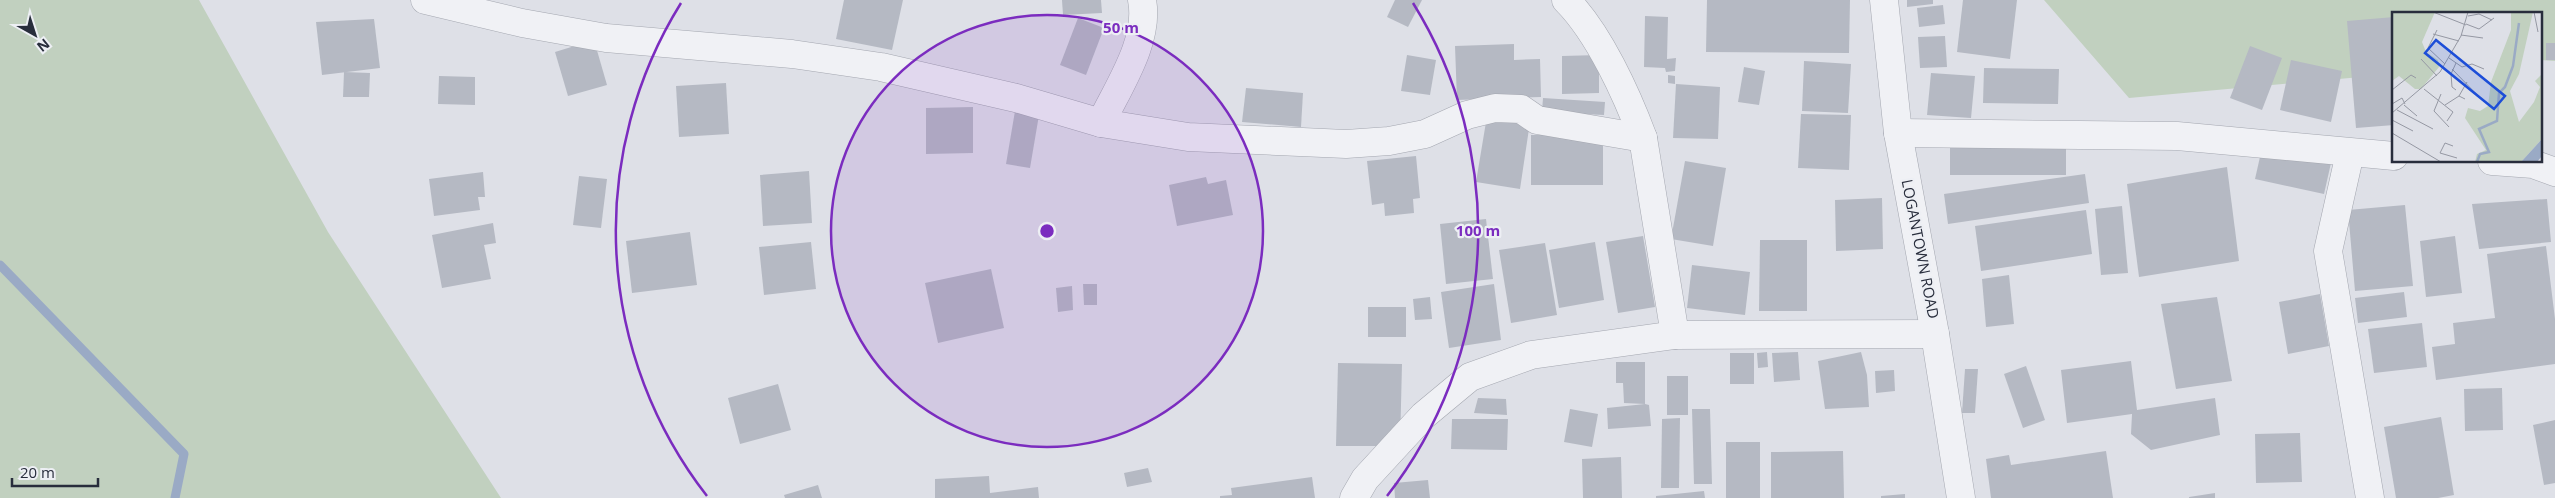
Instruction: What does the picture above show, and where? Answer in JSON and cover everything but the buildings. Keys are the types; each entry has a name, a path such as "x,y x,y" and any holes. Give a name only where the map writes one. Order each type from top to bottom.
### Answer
{"street":[{"path":"425,0 522,23 606,38 792,54 881,67 1016,98 1101,123 1188,137 1346,144 1389,141 1425,134 1467,115 1495,108 1521,109 1537,120 1643,138"},
{"path":"1101,123 1131,61 1141,33 1144,12 1142,0"},
{"path":"1566,0 1574,8 1606,57 1633,110 1643,138 1675,335"},
{"name":"LOGANTOWN ROAD","path":"1884,0 1898,133 1935,334 1961,498"},
{"path":"1898,133 2176,136 2392,156"},
{"path":"2350,153 2328,250 2370,498"},
{"path":"2506,162 2533,164 2555,172"},
{"path":"1354,498 1365,479 1423,416 1470,377 1531,355 1675,335 1935,334"}],"green space":[{"path":"0,0 199,0 328,232 501,498 0,498"},
{"path":"2044,0 2555,0 2555,61 2542,60 2542,12 2392,12 2392,74 2129,98"}],"waterway":[{"path":"0,265 184,454 175,498"}]}
